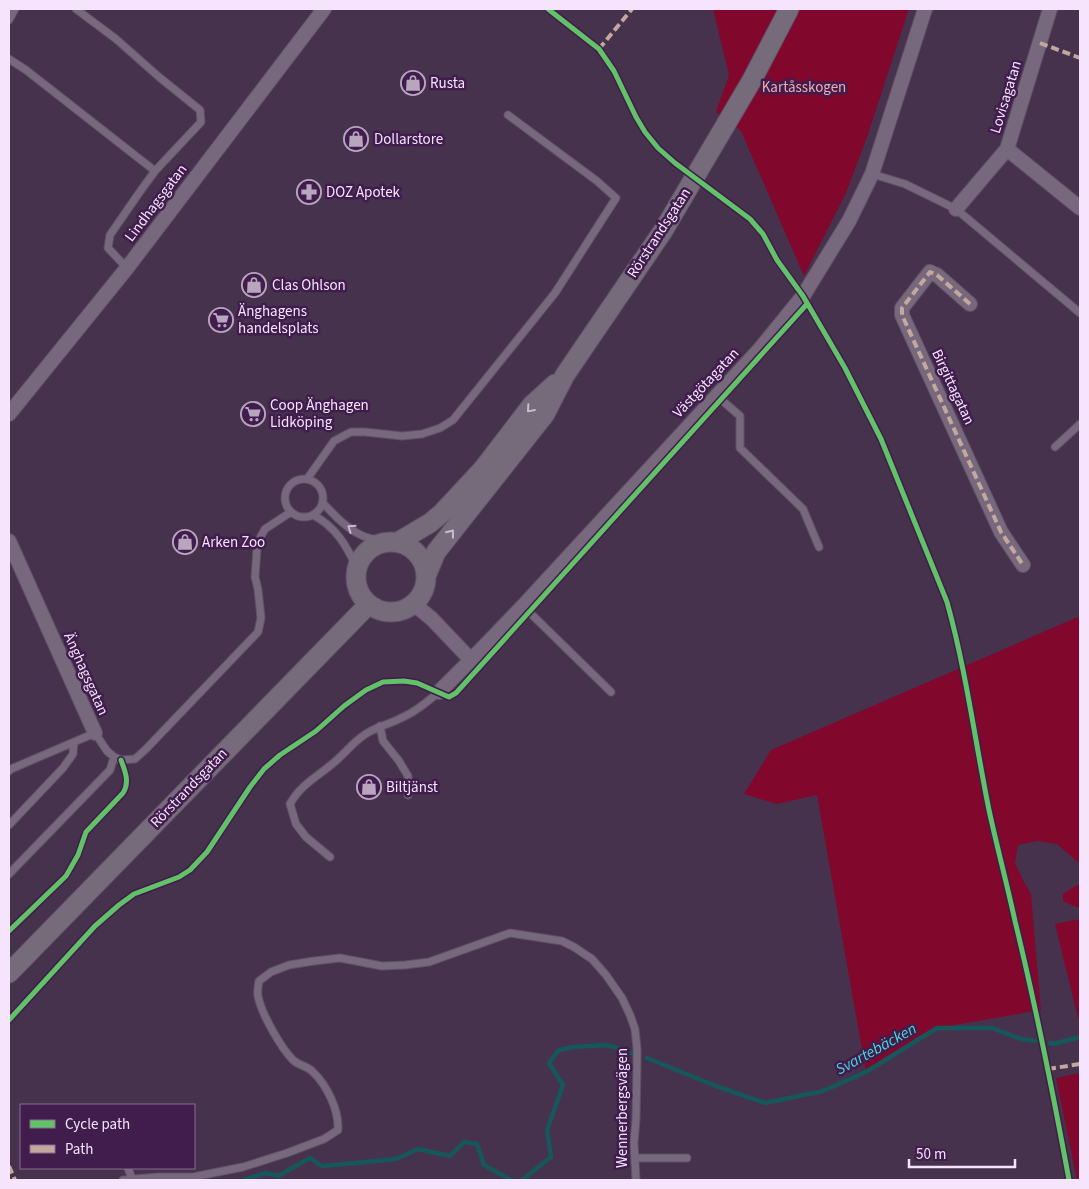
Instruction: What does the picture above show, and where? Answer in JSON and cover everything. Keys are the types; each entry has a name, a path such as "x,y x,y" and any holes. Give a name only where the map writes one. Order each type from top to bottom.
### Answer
{"main road":[{"name":"Rörstrandsgatan","path":"414,604 421,596 425,586 426,574 436,552 545,414 565,374 663,231 752,80 789,9"},
{"name":"Rörstrandsgatan","path":"357,568 361,558 368,550 376,545 392,542 430,523 442,513 482,468 532,405 565,374"},
{"path":"392,542 408,546 418,553 424,563 426,574"},
{"path":"357,568 356,576 359,592 363,599 376,609 391,612 400,611 414,604"},
{"name":"Rörstrandsgatan","path":"9,974 369,604"}],"street":[{"name":"Lindhagsgatan","path":"9,414 127,268 324,9"},
{"name":"Västgötagatan","path":"439,692 523,606 717,396 760,349 803,296 844,229 872,174 925,9"},
{"name":"Lovisagatan","path":"956,209 1007,149 1050,9"},
{"path":"1007,149 1080,208"},
{"name":"Birgittagatan","path":"970,304 930,272 902,308 902,315 1001,532 1023,565"},
{"name":"Änghagsgatan","path":"9,541 95,733"},
{"path":"414,604 432,619 472,660"}],"lane":[{"path":"9,20 15,9"},
{"path":"76,9 116,39 200,110 200,122 154,171 110,235 108,248 127,268"},
{"path":"9,59 26,70 154,171"},
{"path":"307,479 334,441 351,432 402,436 422,434 440,428 453,420 555,293 616,198 597,181 508,115"},
{"path":"872,174 905,184 956,209 1080,314"},
{"path":"717,396 740,416 740,448 803,509 819,547"},
{"path":"1055,447 1080,424"},
{"path":"307,479 320,487 323,503 313,515 298,516 291,512 286,505 287,489 292,483 307,479"},
{"path":"323,503 338,519 363,536 392,542"},
{"path":"95,733 107,751 114,757 121,760 134,759 146,749 258,632 261,618 255,577 256,556 261,536 266,529 291,512"},
{"path":"313,515 326,523 339,536 357,568"},
{"path":"523,606 611,692"},
{"path":"330,857 306,837 296,824 290,804 295,794 340,758 354,742 367,732 406,716 439,692"},
{"path":"380,726 383,742 399,761 408,776 408,795"},
{"name":"Änghagsgatan","path":"9,771 95,733"},
{"path":"9,825 63,768 73,754 74,742"},
{"path":"9,873 110,770 114,757"},
{"name":"Wennerbergsvägen","path":"123,1180 193,1177 243,1167 324,1139 338,1130 338,1120 329,1096 319,1080 311,1070 294,1061 282,1047 262,1009 257,994 258,981 271,972 289,965 340,958 382,966 429,962 510,933 562,941 574,947 592,959 606,974 622,998 635,1029 637,1049 634,1143 636,1180"},
{"path":"635,1158 687,1158"},
{"path":"128,1169 132,1179"}],"green space":[{"name":"Kartåsskogen","path":"713,9 909,9 867,137 846,193 804,276 741,131 716,112 729,75"},
{"path":"1080,616 1080,864 1057,844 1037,841 1018,845 1015,863 1031,894 1041,1011 937,1028 866,1072 817,795 777,804 744,794 771,750"},
{"path":"1080,884 1080,907 1063,901 1063,894"},
{"path":"1080,919 1080,1020 1055,924"},
{"path":"1080,1073 1080,1180 1077,1180 1056,1078"}],"waterway":[{"name":"Svartebäcken","path":"647,1058 716,1086 765,1103 823,1091 866,1072 937,1028 992,1028 1021,1039 1035,1041"},
{"name":"Svartebäcken","path":"1050,1043 1053,1044 1080,1037"},
{"name":"Svartebäcken","path":"522,1180 551,1157 547,1130 563,1085 549,1063 559,1050 605,1045 631,1053"},
{"name":"Svartebäcken","path":"244,1180 266,1173 278,1176 310,1158 322,1166 396,1159 418,1149 450,1156 464,1142 477,1144 484,1165 511,1180"}],"marked path":[{"path":"599,49 632,9"},
{"path":"1040,43 1080,58"},
{"path":"970,304 937,275 930,272 902,308 902,315 1001,532 1023,565"},
{"path":"1048,1069 1080,1064"},
{"path":"9,1166 15,1180"}],"cycle path":[{"path":"548,9 599,49 614,71 636,117 658,148 750,219 763,234 777,260 803,296 845,368 881,439 947,602 954,628 989,810 1023,953 1069,1180"},
{"path":"9,1020 95,926 119,905 134,894 179,877 190,870 207,852 264,769 280,755 316,731 344,706 366,690 383,682 404,681 417,683 449,697 456,693 807,304"},
{"path":"9,931 66,876 78,855 86,832 123,793 126,781 121,760"}],"place":[{"name":"Rusta","path":"413,83"},
{"name":"Dollarstore","path":"356,139"},
{"name":"DOZ Apotek","path":"309,192"},
{"name":"Clas Ohlson","path":"254,285"},
{"name":"Änghagens handelsplats","path":"221,320"},
{"name":"Coop Änghagen Lidköping","path":"253,414"},
{"name":"Arken Zoo","path":"185,542"},
{"name":"Biltjänst","path":"369,787"}]}
